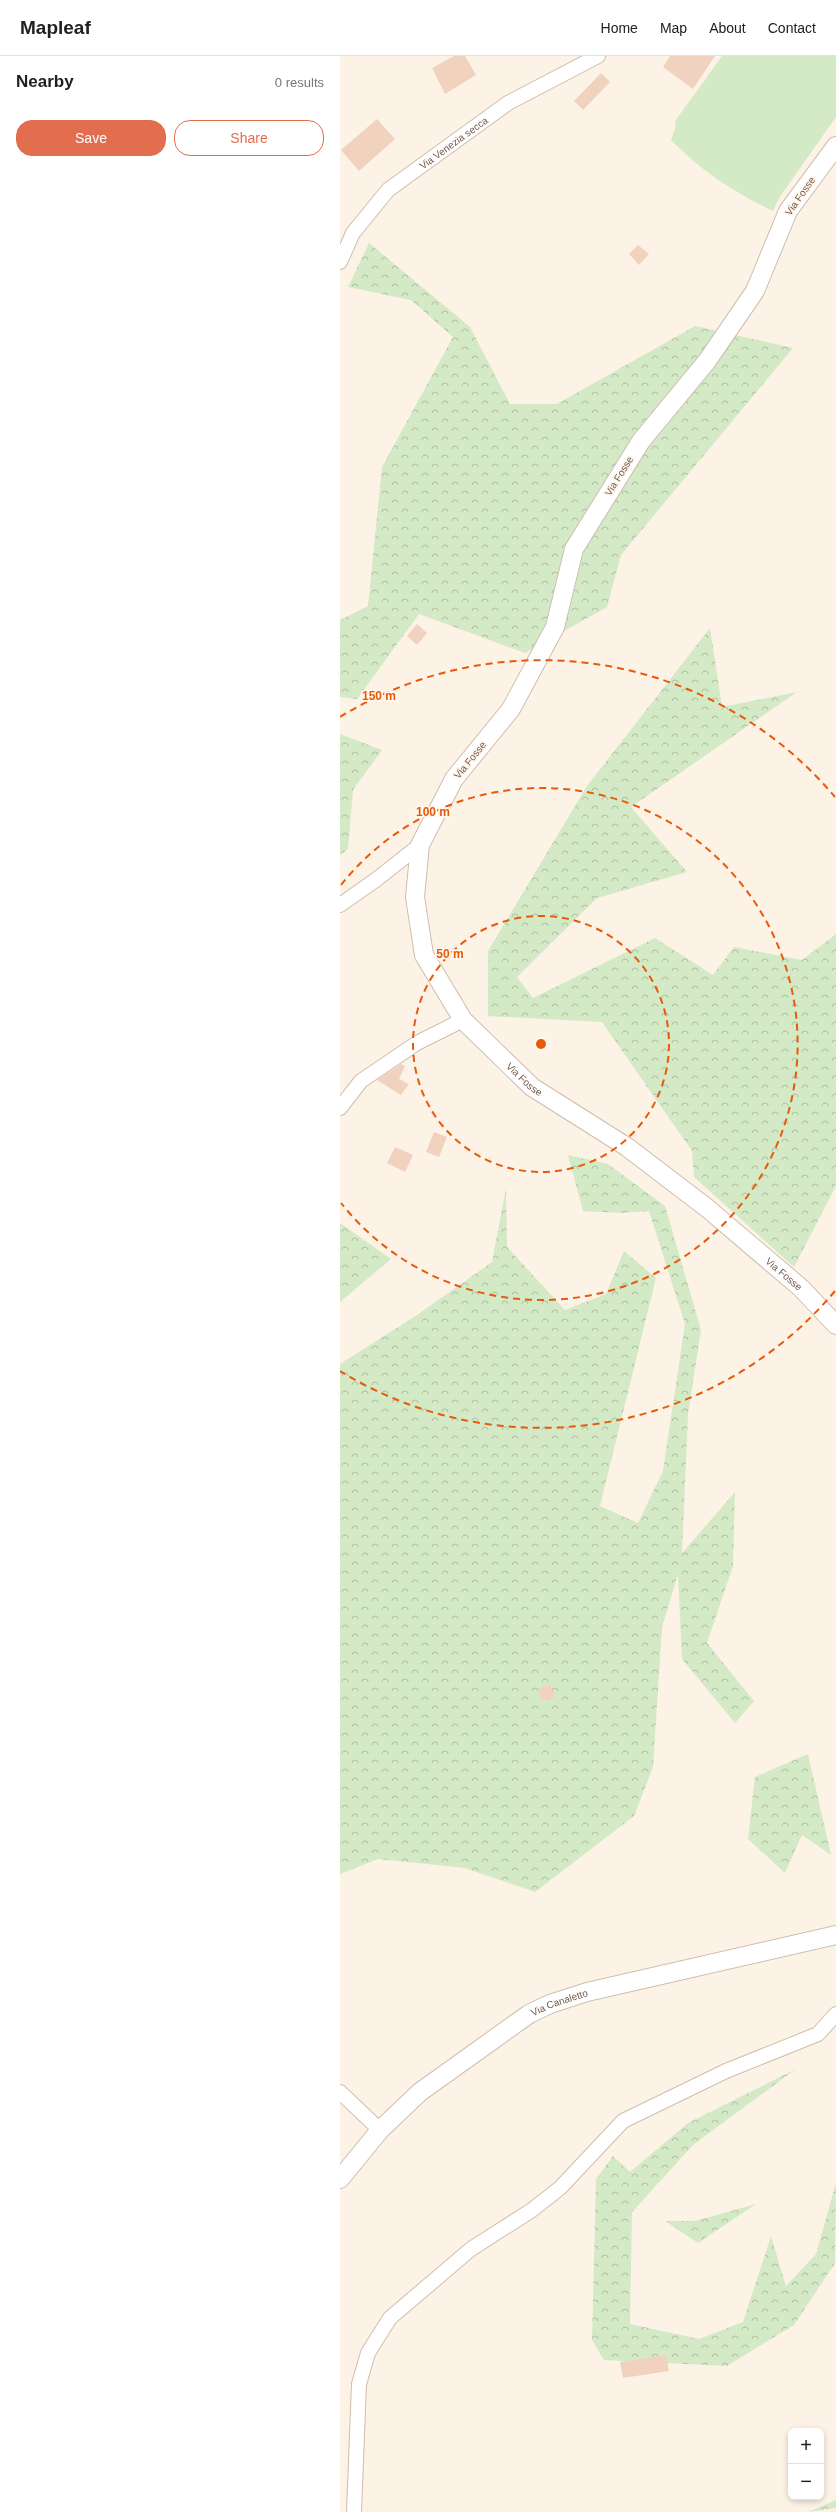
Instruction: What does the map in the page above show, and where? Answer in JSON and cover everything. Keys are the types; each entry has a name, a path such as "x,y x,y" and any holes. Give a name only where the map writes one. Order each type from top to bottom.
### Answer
{"street":[{"name":"Via Venezia secca","path":"340,262 353,233 388,190 508,103 598,56"},
{"name":"Via Fosse","path":"836,146 788,211 755,291 707,361 641,441 574,549 555,627 511,708 454,779 420,845 415,897 424,956 464,1020 532,1086 627,1147 707,1208 801,1288 836,1325"},
{"path":"340,905 377,879 420,845"},
{"path":"340,1108 361,1081 417,1043 464,1020"},
{"name":"Via Canaletto","path":"340,2179 380,2130 420,2092 479,2048 529,2014 550,2004 587,1992 836,1936"},
{"path":"354,2512 359,2384 368,2353 390,2318 471,2249 532,2210 560,2188 623,2121 726,2072 818,2034 836,2014"},
{"path":"340,2092 380,2130"}],"green space":[{"path":"722,56 836,56 836,117 779,198 773,211 745,197 706,171 671,140 676,126 675,121"},
{"path":"369,243 470,327 510,404 557,404 695,326 793,348 621,555 607,607 525,653 419,614 357,699 340,697 340,620 368,606 382,467 453,337 411,300 348,287"},
{"path":"710,628 722,707 797,692 631,807 687,872 597,898 517,977 533,998 655,938 713,975 734,947 802,960 836,934 836,1186 794,1267 694,1177 692,1151 602,1022 488,1016 488,951 587,786"},
{"path":"340,734 382,750 353,790 348,849 340,855"},
{"path":"568,1155 608,1164 665,1206 701,1330 688,1414 682,1553 735,1492 733,1566 707,1643 754,1701 735,1723 682,1659 678,1574 662,1627 653,1767 634,1816 535,1892 465,1868 378,1859 340,1874 340,1364 414,1317 492,1262 506,1188 507,1247 565,1310 606,1294 624,1251 656,1278 600,1506 638,1523 663,1471 685,1324 649,1211 622,1213 583,1211"},
{"path":"340,1223 391,1259 340,1302"},
{"path":"808,1754 831,1855 802,1835 785,1873 748,1839 755,1777"},
{"path":"796,2069 693,2145 632,2212 630,2324 699,2339 743,2322 771,2236 786,2286 816,2254 836,2183 835,2263 794,2325 727,2366 604,2360 592,2340 596,2179 613,2156 630,2172 688,2123"},
{"path":"756,2204 698,2243 665,2221 695,2221"},
{"path":"836,2500 836,2508 808,2512"}],"building":[{"path":"454,56 465,56 476,75 445,94 432,68"},
{"path":"670,56 715,56 693,89 663,67"},
{"path":"601,73 610,82 583,110 574,101"},
{"path":"377,119 395,139 359,171 341,150"},
{"path":"638,245 649,254 639,265 629,254"},
{"path":"417,624 427,633 417,645 407,636"},
{"path":"401,1064 405,1066 399,1079 409,1084 401,1095 377,1080"},
{"path":"434,1132 447,1137 439,1157 426,1152"},
{"path":"395,1147 413,1155 405,1172 387,1163"},
{"path":"550,1684 555,1697 542,1701 538,1689"},
{"path":"666,2355 669,2371 623,2378 620,2362"}]}
